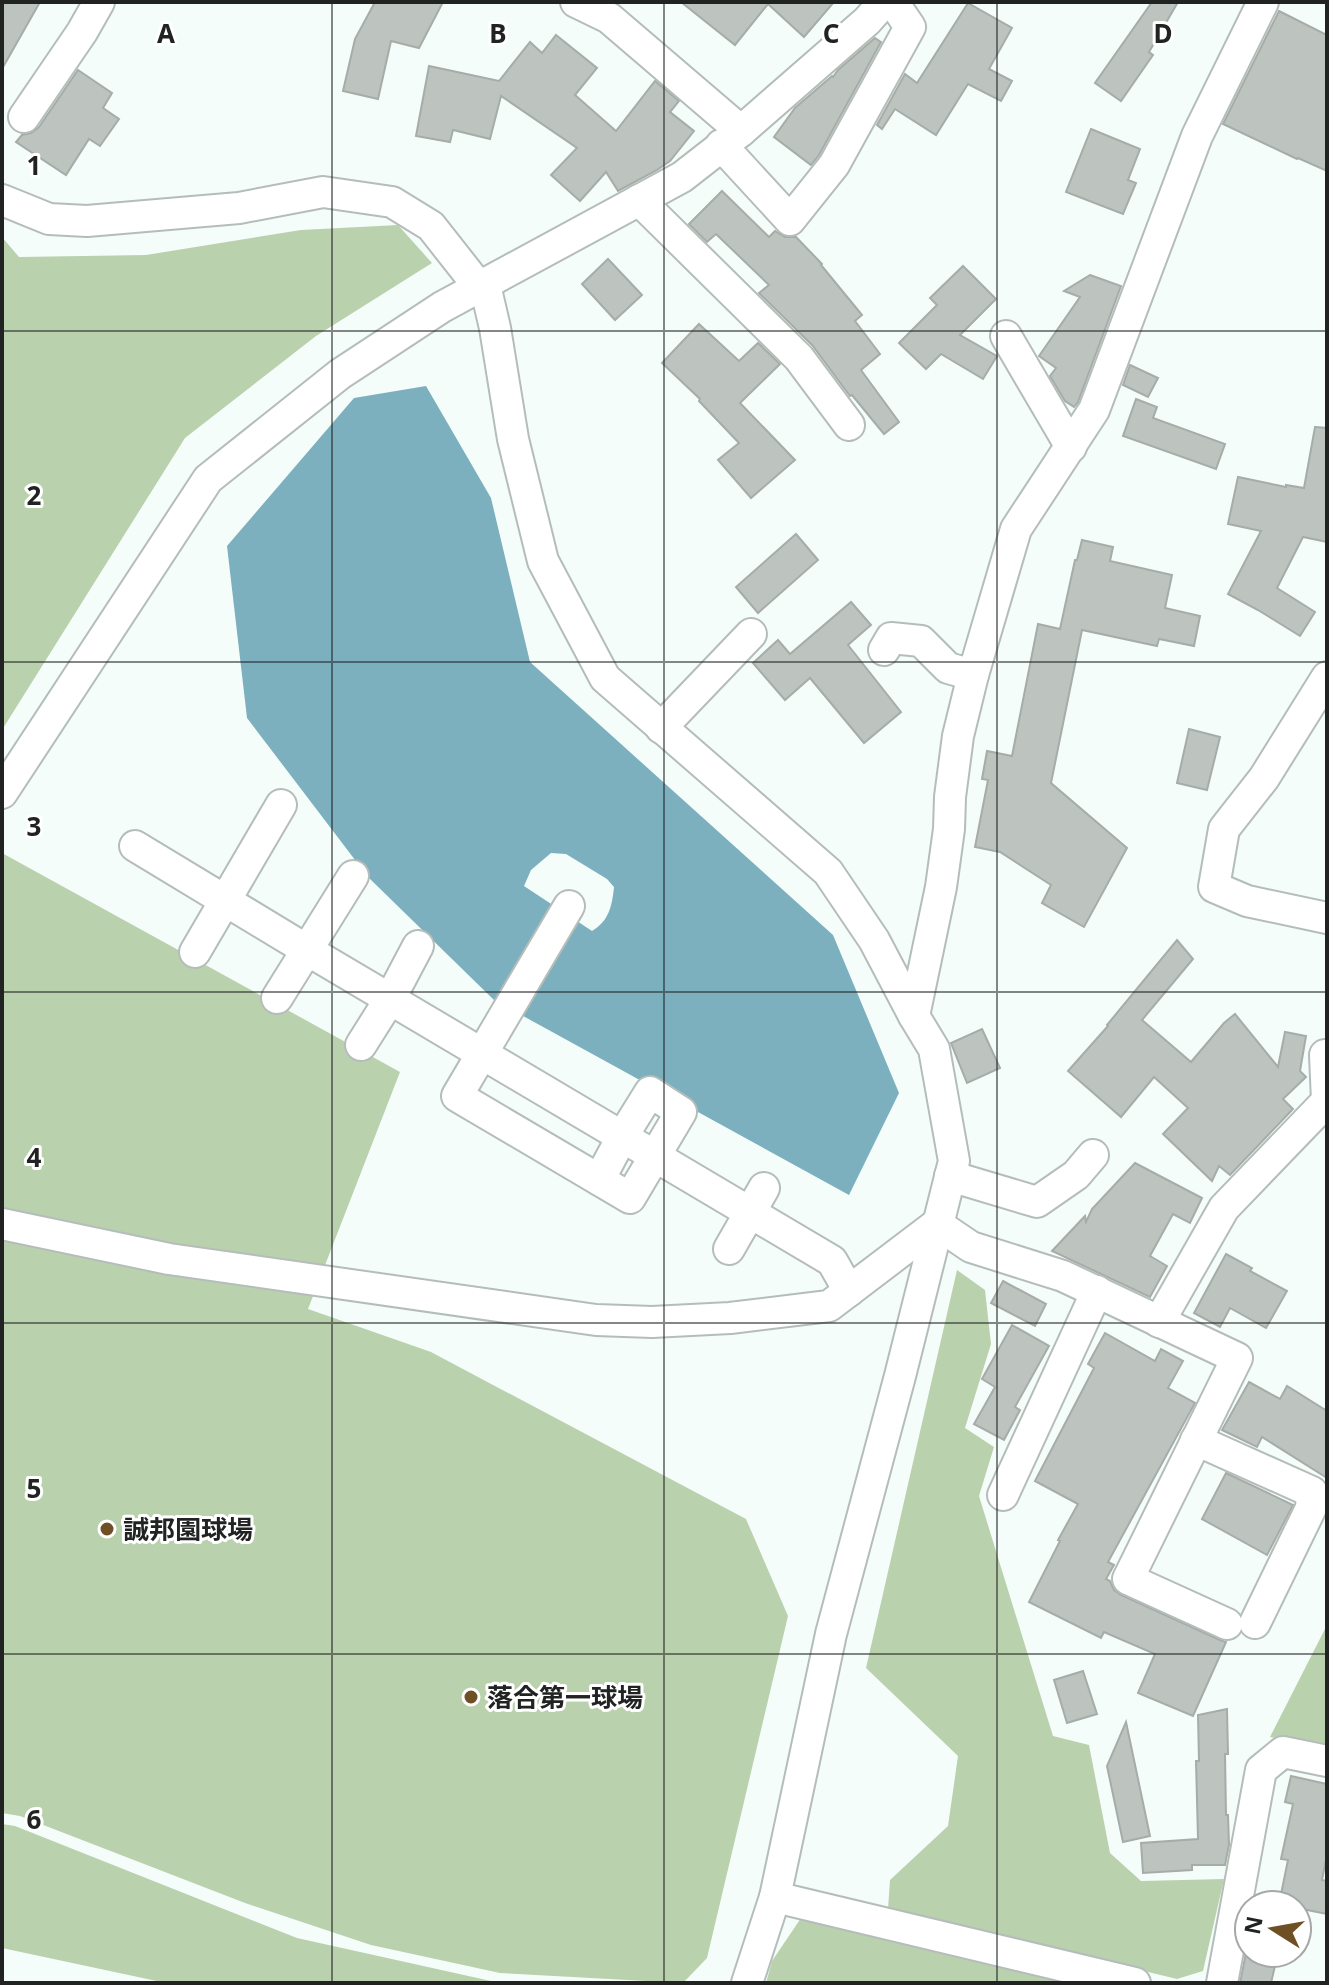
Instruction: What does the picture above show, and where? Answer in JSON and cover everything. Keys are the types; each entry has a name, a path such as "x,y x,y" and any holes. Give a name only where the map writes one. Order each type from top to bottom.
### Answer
{"street":[{"path":"24,117 99,2"},
{"path":"576,2 609,18 731,138 790,220 834,165 910,27 893,2"},
{"path":"2,793 208,479 340,374 442,307 682,177 867,21 884,2"},
{"path":"914,1016 941,887 958,736 1016,529 1094,410 1197,136 1263,2"},
{"path":"2,200 49,219 87,221 239,208 323,192 392,202 431,226 482,286 495,328 513,439 543,561 605,678 828,872 874,940 934,1049 954,1161 831,1634 775,1897 747,1983"},
{"path":"639,200 799,358 849,425"},
{"path":"1006,336 1071,447"},
{"path":"661,728 751,634"},
{"path":"884,650 891,638 921,641 948,668 973,675"},
{"path":"1327,677 1264,778 1224,829 1214,887 1247,901 1327,918"},
{"path":"195,952 281,805"},
{"path":"135,846 654,1156 757,1200 832,1261 849,1291"},
{"path":"277,998 353,876"},
{"path":"569,906 457,1096 599,1180 630,1198 681,1112 650,1092 599,1180"},
{"path":"361,1045 418,946"},
{"path":"1159,1322 1224,1208 1327,1101 1326,1055"},
{"path":"950,1176 1037,1202 1076,1175 1093,1155"},
{"path":"729,1249 757,1200"},
{"path":"2,1224 169,1259 596,1320 652,1322 730,1318 829,1306 937,1224"},
{"path":"937,1224 971,1247 1063,1276 1237,1358 1196,1440 1128,1579 1241,1623 1311,1508 1312,1492 1196,1440"},
{"path":"1003,1495 1097,1291"},
{"path":"1222,1983 1261,1770 1283,1752 1327,1761"},
{"path":"775,1897 1135,1983"}],"green space":[{"path":"398,225 432,263 316,336 185,438 2,730 2,237 19,257 146,255 301,230"},
{"path":"2,853 400,1072 308,1309 431,1352 746,1519 788,1616 707,1958 683,1983 500,1973 371,1945 245,1903 20,1816 2,1813"},
{"path":"957,1270 985,1290 991,1344 965,1428 994,1447 979,1496 1053,1736 1089,1745 1110,1853 1141,1881 1224,1879 1203,1971 1177,1979 888,1909 890,1880 948,1826 958,1756 866,1668"},
{"path":"1327,1625 1327,1748 1270,1737"},
{"path":"2,1824 15,1826 297,1938 500,1983 166,1983 2,1948"},
{"path":"801,1918 1072,1983 766,1983 772,1961"}],"water":[{"path":"426,386 491,498 530,662 833,935 899,1093 849,1195 494,1000 368,877 247,718 227,546 354,398","holes":["551,853 566,854 607,879 614,887 609,912 592,931 524,886 531,870"]}],"building":[{"path":"2,2 40,2 2,69"},
{"path":"375,2 443,2 419,48 391,41 378,99 343,91 355,39"},
{"path":"681,2 834,2 804,37 768,4 735,45"},
{"path":"1152,2 1178,2 1149,52 1153,55 1121,101 1095,83"},
{"path":"968,3 1012,28 989,69 1012,81 1001,101 968,84 936,135 895,109 882,129 877,125 905,74 917,83"},
{"path":"1279,11 1327,35 1327,171 1223,124"},
{"path":"556,35 597,68 575,95 616,131 655,81 679,101 670,112 694,131 670,161 618,191 606,172 580,201 551,175 577,148 501,96 490,139 453,130 450,142 416,136 429,66 499,81 530,42 542,53"},
{"path":"875,38 881,42 811,165 774,137 795,108"},
{"path":"78,70 112,93 103,108 119,119 100,146 89,139 66,175 16,142 22,135 39,127"},
{"path":"1091,129 1140,149 1128,180 1136,183 1123,214 1066,192"},
{"path":"722,191 769,237 775,231 785,237 796,237 822,264 862,315 855,321 880,354 861,370 899,422 884,434 850,396 812,345 759,293 769,285 716,234 707,242 689,224"},
{"path":"608,259 642,295 615,320 582,284"},
{"path":"963,266 996,299 960,335 997,356 983,379 941,354 926,369 899,343 937,305 930,298"},
{"path":"1090,275 1121,286 1074,407 1065,401 1050,376 1056,368 1039,356 1080,297 1064,291"},
{"path":"699,324 739,361 758,343 780,364 740,403 795,460 751,498 718,460 739,443 700,399 662,363"},
{"path":"1130,365 1158,378 1148,397 1123,385"},
{"path":"1136,399 1157,407 1153,418 1225,444 1216,469 1123,436"},
{"path":"1315,427 1327,428 1327,542 1303,537 1277,588 1315,612 1300,636 1228,594 1261,531 1228,524 1238,477 1304,488"},
{"path":"796,534 818,560 758,613 736,587"},
{"path":"1082,540 1113,547 1110,561 1172,575 1165,608 1200,616 1194,646 1159,639 1157,646 1082,630 1051,783 1127,848 1084,927 1042,903 1051,885 1000,852 975,847 988,780 982,779 987,751 1012,756 1038,624 1060,629"},
{"path":"851,602 871,625 848,645 901,712 864,743 810,678 785,700 753,663 778,640 790,654"},
{"path":"1189,729 1220,737 1207,790 1177,783"},
{"path":"1177,940 1193,959 1142,1020 1191,1062 1235,1014 1278,1067 1285,1032 1306,1036 1300,1071 1306,1077 1283,1099 1293,1109 1230,1175 1219,1166 1212,1181 1163,1134 1188,1108 1154,1077 1121,1117 1068,1071"},
{"path":"982,1029 1000,1068 967,1083 951,1043"},
{"path":"1135,1163 1202,1198 1190,1223 1173,1214 1150,1256 1167,1266 1150,1297 1052,1251 1085,1216 1086,1222 1092,1209"},
{"path":"1226,1254 1287,1291 1266,1328 1230,1308 1220,1327 1194,1313"},
{"path":"1003,1281 1046,1304 1035,1326 991,1303"},
{"path":"1012,1325 1049,1346 1015,1407 1020,1410 1004,1440 974,1424 995,1387 982,1379"},
{"path":"1105,1333 1155,1361 1161,1349 1183,1361 1168,1388 1195,1403 1108,1562 1114,1565 1106,1579 1121,1595 1226,1642 1193,1716 1138,1693 1155,1654 1104,1632 1101,1638 1029,1602 1078,1504 1035,1481 1094,1368 1088,1364"},
{"path":"1249,1382 1280,1399 1287,1386 1327,1411 1327,1478 1262,1437 1257,1447 1222,1430"},
{"path":"1226,1473 1293,1505 1267,1555 1202,1519"},
{"path":"1083,1671 1097,1714 1067,1723 1054,1680"},
{"path":"1227,1709 1228,1754 1225,1754 1229,1845 1225,1865 1192,1865 1192,1870 1143,1873 1141,1843 1198,1839 1198,1715"},
{"path":"1126,1722 1150,1836 1123,1842 1107,1766"},
{"path":"1291,1776 1327,1784 1327,1855 1322,1880 1327,1881 1327,1914 1313,1911 1313,1889 1282,1889 1288,1860 1281,1859 1293,1804 1285,1802"},
{"path":"1243,1969 1274,1969 1271,1983 1240,1983"}],"place":[{"name":"誠邦園球場","path":"107,1529"},
{"name":"落合第一球場","path":"471,1697"}]}
